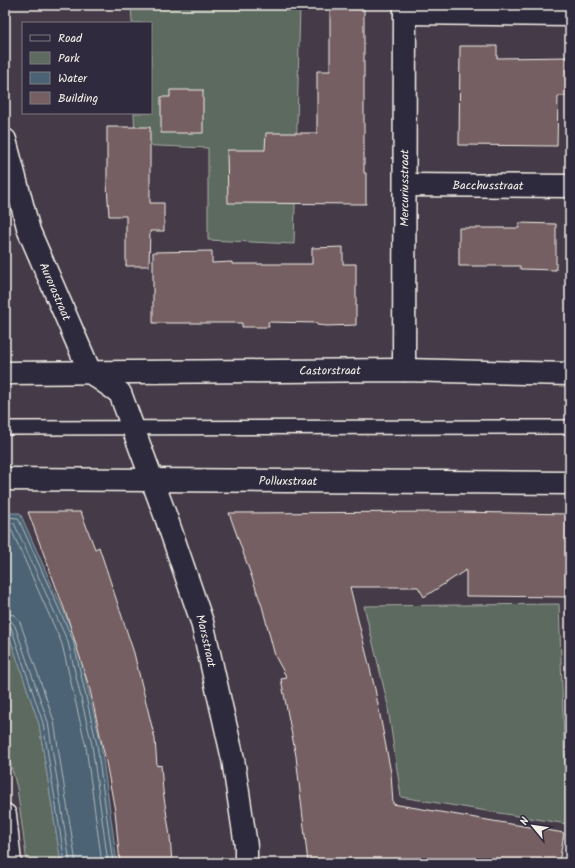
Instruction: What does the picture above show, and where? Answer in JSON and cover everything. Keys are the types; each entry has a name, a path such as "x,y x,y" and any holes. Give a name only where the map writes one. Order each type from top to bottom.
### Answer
{"street":[{"path":"405,9 570,15"},
{"name":"Mercuriusstraat","path":"404,370 405,9"},
{"name":"Aurorastraat","path":"5,140 29,230 90,372"},
{"name":"Bacchusstraat","path":"405,185 570,186"},
{"name":"Castorstraat","path":"5,372 404,370 570,374"},
{"path":"90,372 120,393 131,427"},
{"name":"Marsstraat","path":"131,427 167,520 202,622 233,759 246,846 246,863"},
{"name":"Polluxstraat","path":"5,480 570,483"},
{"path":"5,815 10,863"}],"lane":[{"path":"5,428 570,427"}],"green space":[{"path":"131,5 300,5 294,244 208,240 208,148 135,145 134,114 152,114 152,22 132,22"},
{"path":"559,604 567,824 401,797 387,701 364,606"},
{"path":"5,623 39,724 61,863 27,863 17,788 5,743"}],"water":[{"path":"5,513 20,513 76,639 101,744 117,863 61,863 39,724 5,623"}],"building":[{"path":"330,5 364,5 364,173 366,173 366,204 228,203 227,150 265,150 266,133 317,133 317,71 330,71"},
{"path":"460,46 497,46 497,58 570,57 570,96 558,96 557,146 459,145"},
{"path":"170,90 203,90 203,133 161,133 161,97 170,97"},
{"path":"107,127 150,127 150,203 164,203 164,231 150,231 149,266 126,266 126,216 109,216 107,185"},
{"path":"519,223 556,224 556,270 520,269 520,266 459,266 459,228 519,228"},
{"path":"343,247 343,264 356,264 356,325 327,326 317,325 317,323 268,322 269,327 242,327 242,323 153,323 153,252 212,251 212,263 312,264 312,248"},
{"path":"28,512 81,512 95,549 99,547 134,653 155,739 157,766 161,765 172,863 120,863 115,811 90,690 68,619"},
{"path":"455,512 570,514 570,597 466,596 466,570 424,597 418,587 350,587 375,689 391,773 393,804 564,833 559,863 308,863 296,756 281,679 287,678 275,656 262,606 229,513"}]}
